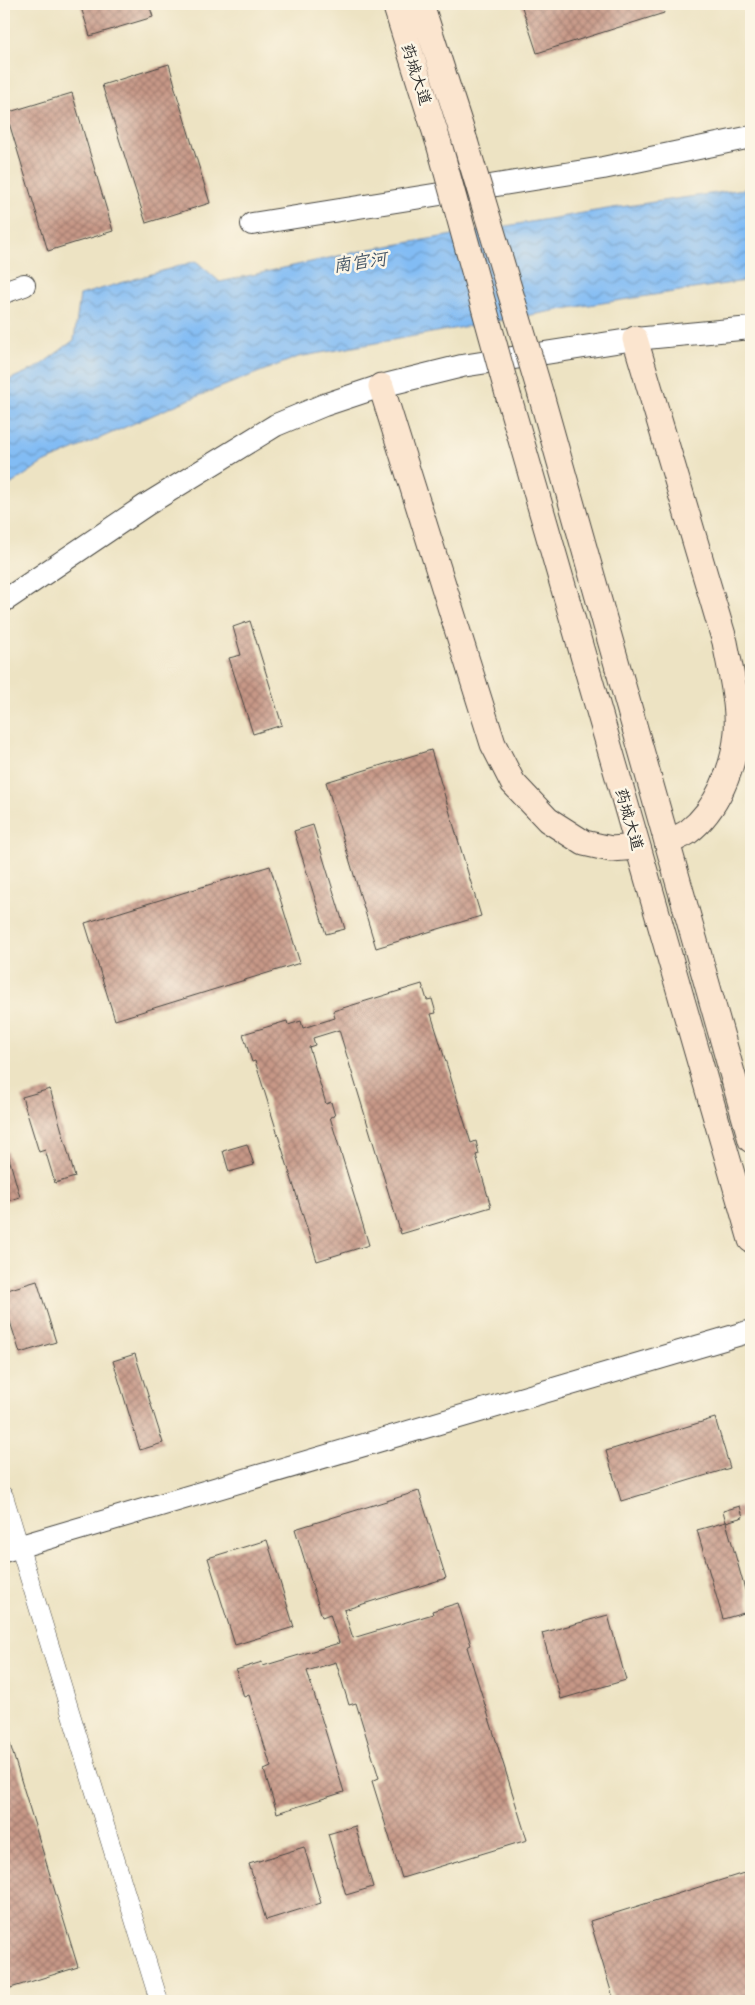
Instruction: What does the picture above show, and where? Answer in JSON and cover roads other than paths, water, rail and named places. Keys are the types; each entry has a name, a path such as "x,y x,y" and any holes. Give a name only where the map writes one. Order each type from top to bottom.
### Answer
{"main road":[{"name":"药城大道","path":"395,4 439,144 509,398 751,1240"},
{"name":"药城大道","path":"421,4 465,141 541,395 751,1140"},
{"path":"634,338 725,642 734,686 737,731 732,762 720,794 706,814 687,832 667,843"},
{"path":"382,386 493,744 513,783 548,820 584,843 610,849 638,847"}],"street":[{"path":"252,224 603,168 751,137"},
{"path":"4,601 146,505 276,424 324,405 382,386 462,366 634,338 751,328"},
{"path":"11,1549 751,1331"},
{"path":"4,1496 11,1549 159,2001"}],"water":[{"name":"南官河","path":"751,188 751,280 570,308 298,357 178,404 41,464 4,489 4,382 38,367 74,340 80,295 196,261 220,282 370,249 613,208"}]}
